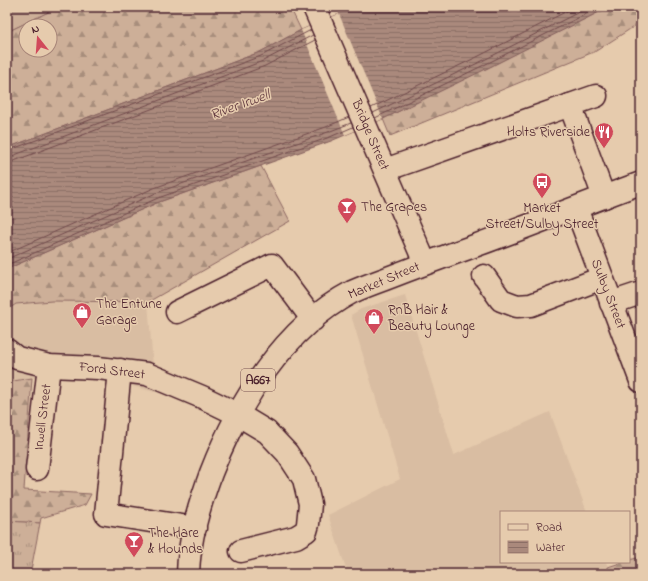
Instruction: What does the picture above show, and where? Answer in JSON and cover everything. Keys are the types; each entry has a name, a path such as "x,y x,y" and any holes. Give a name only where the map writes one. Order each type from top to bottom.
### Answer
{"street":[{"name":"Bridge Street","path":"314,7 425,263"},
{"path":"381,161 596,96"},
{"path":"570,105 604,197"},
{"name":"Market Street","path":"188,574 188,555 203,496 218,456 237,414 257,381 278,355 313,320 352,292 425,263 641,183"},
{"name":"Sulby Street","path":"576,208 641,381"},
{"path":"177,312 272,265 313,320"},
{"path":"484,276 501,300 517,306 531,305 602,278"},
{"path":"611,303 641,293"},
{"name":"Ford Street","path":"7,350 17,358 49,366 98,368 147,374 202,397 237,414 267,432 287,453 304,479 310,504 308,524 306,531 296,537 241,551"},
{"name":"Irwell Street","path":"37,469 49,366"},
{"path":"120,370 106,514 194,528"}],"shaded area":[{"path":"405,295 454,455 550,412 587,511 500,511 500,563 606,563 608,574 348,574 328,515 400,479 351,315 361,309"},
{"path":"52,301 148,302 155,392 111,381 32,378 7,382 7,310 16,304"}],"green space":[{"path":"7,7 59,7 36,18 18,18 18,27 7,32"},
{"path":"59,7 290,7 301,30 260,52 7,148 7,32 18,27 18,58 58,58 58,18 36,18"},
{"path":"609,7 641,7 641,22 596,51 390,136 383,119"},
{"path":"261,166 290,221 148,302 52,301 16,304 7,310 7,269 159,202"},
{"path":"32,378 24,490 91,494 85,505 41,518 40,523 7,521 7,382"},
{"path":"7,521 40,523 31,570 47,574 7,574"},
{"path":"641,557 641,574 608,574 608,567 620,563 630,563 630,560"}],"water":[{"name":"River Irwell","path":"347,7 609,7 383,119 331,141 159,202 7,269 7,148 260,52 301,30 339,14"}],"pier":[{"path":"339,14 383,119 345,135 301,30"}],"place":[{"name":"Holts Riverside","path":"604,149"},
{"name":"Market Street/Sulby Street","path":"542,199"},
{"name":"The Grapes","path":"347,224"},
{"name":"The Entune Garage","path":"82,329"},
{"name":"RnB Hair & Beauty Lounge","path":"374,335"},
{"name":"The Hare & Hounds","path":"134,558"}]}
